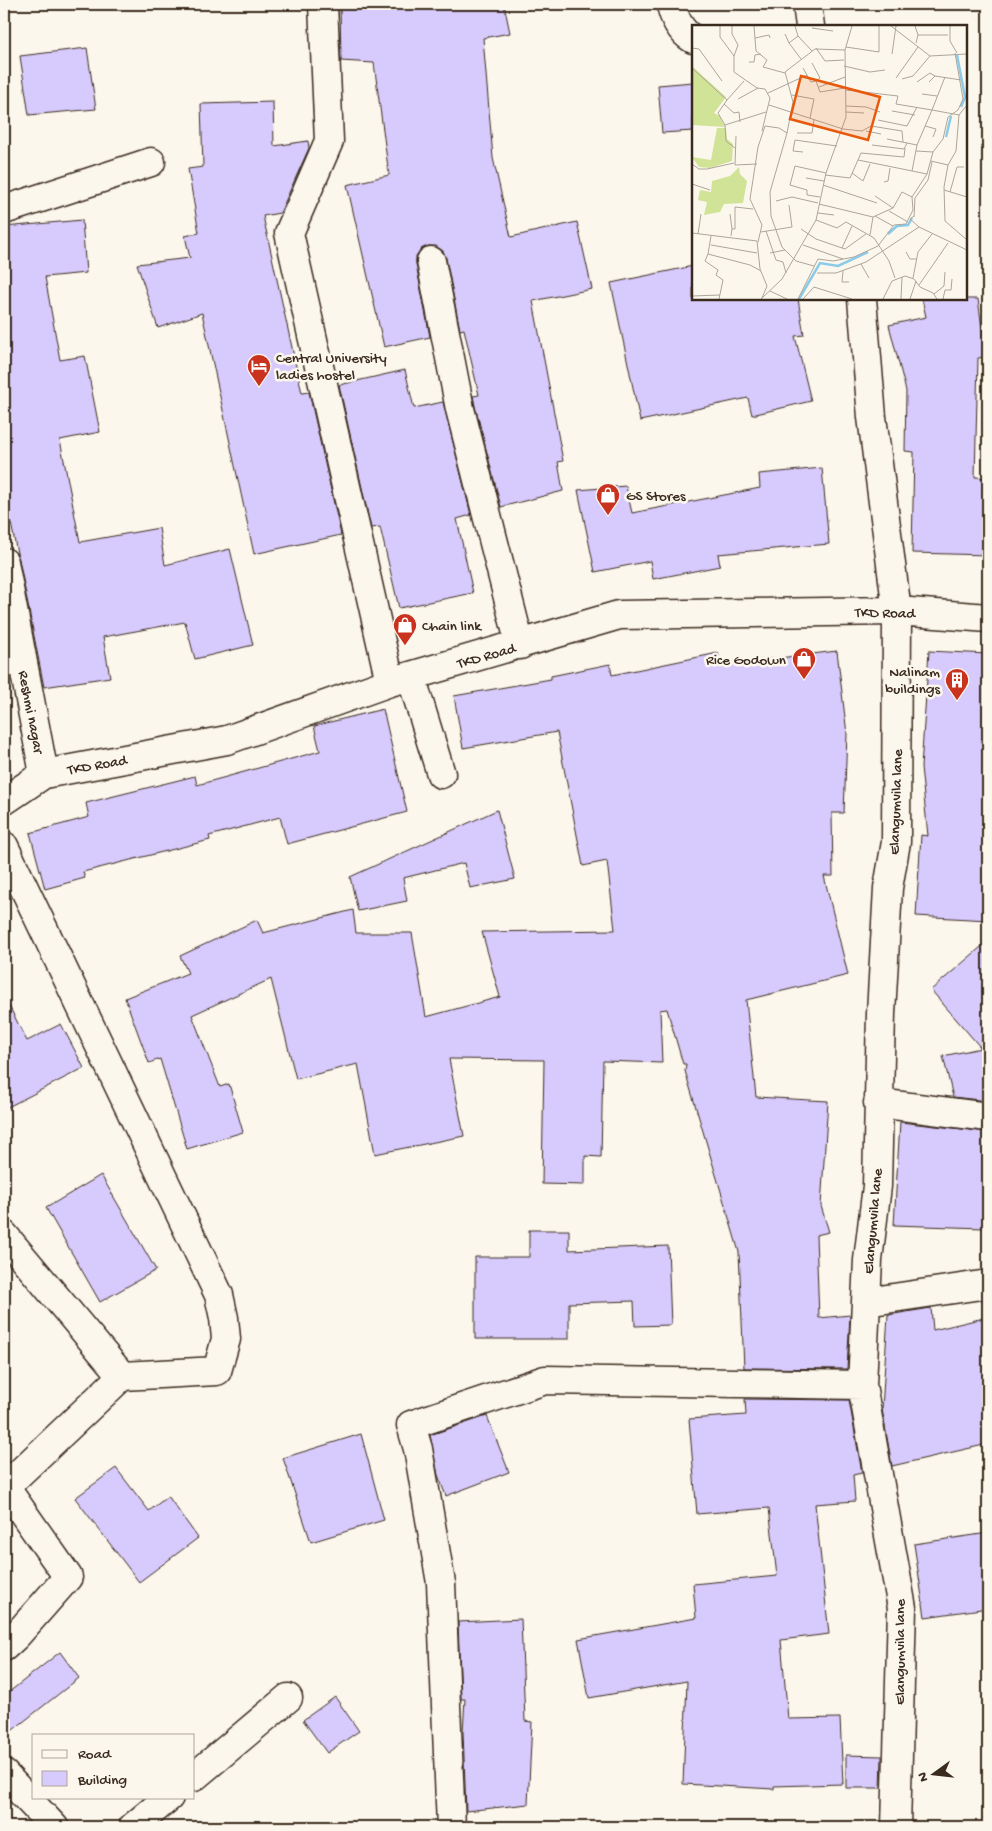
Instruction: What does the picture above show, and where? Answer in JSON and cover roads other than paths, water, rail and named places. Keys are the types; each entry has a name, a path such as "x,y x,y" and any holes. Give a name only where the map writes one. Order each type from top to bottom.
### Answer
{"street":[{"path":"323,4 329,140 289,232 401,679 440,774"},
{"path":"671,4 672,13 686,35 692,38"},
{"path":"807,4 810,25"},
{"path":"4,210 152,162"},
{"path":"431,261 460,408 520,645"},
{"name":"Elangumvila lane","path":"862,300 872,417 897,611 896,842 888,888 881,1013 878,1186 868,1260 862,1385 902,1608 896,1827"},
{"name":"Reshmi nagar","path":"4,562 44,774"},
{"name":"TKD Road","path":"4,801 44,774 227,740 401,679 619,615 897,611 988,618"},
{"path":"4,846 218,1295 224,1318 226,1339 217,1371 122,1376 5,1487 68,1578 4,1647"},
{"path":"878,1103 988,1117"},
{"path":"4,1235 122,1376"},
{"path":"866,1302 988,1284"},
{"path":"451,1827 441,1583 418,1449 411,1425 545,1380 862,1385"},
{"path":"195,1776 288,1698"},
{"path":"4,1774 54,1827"},
{"path":"133,1827 168,1798"}],"place":[{"name":"Central University ladies hostel","path":"259,387"},
{"name":"GS Stores","path":"608,516"},
{"name":"Chain link","path":"405,646"},
{"name":"Rice Godown","path":"804,680"},
{"name":"Nalinam buildings","path":"957,701"}]}
